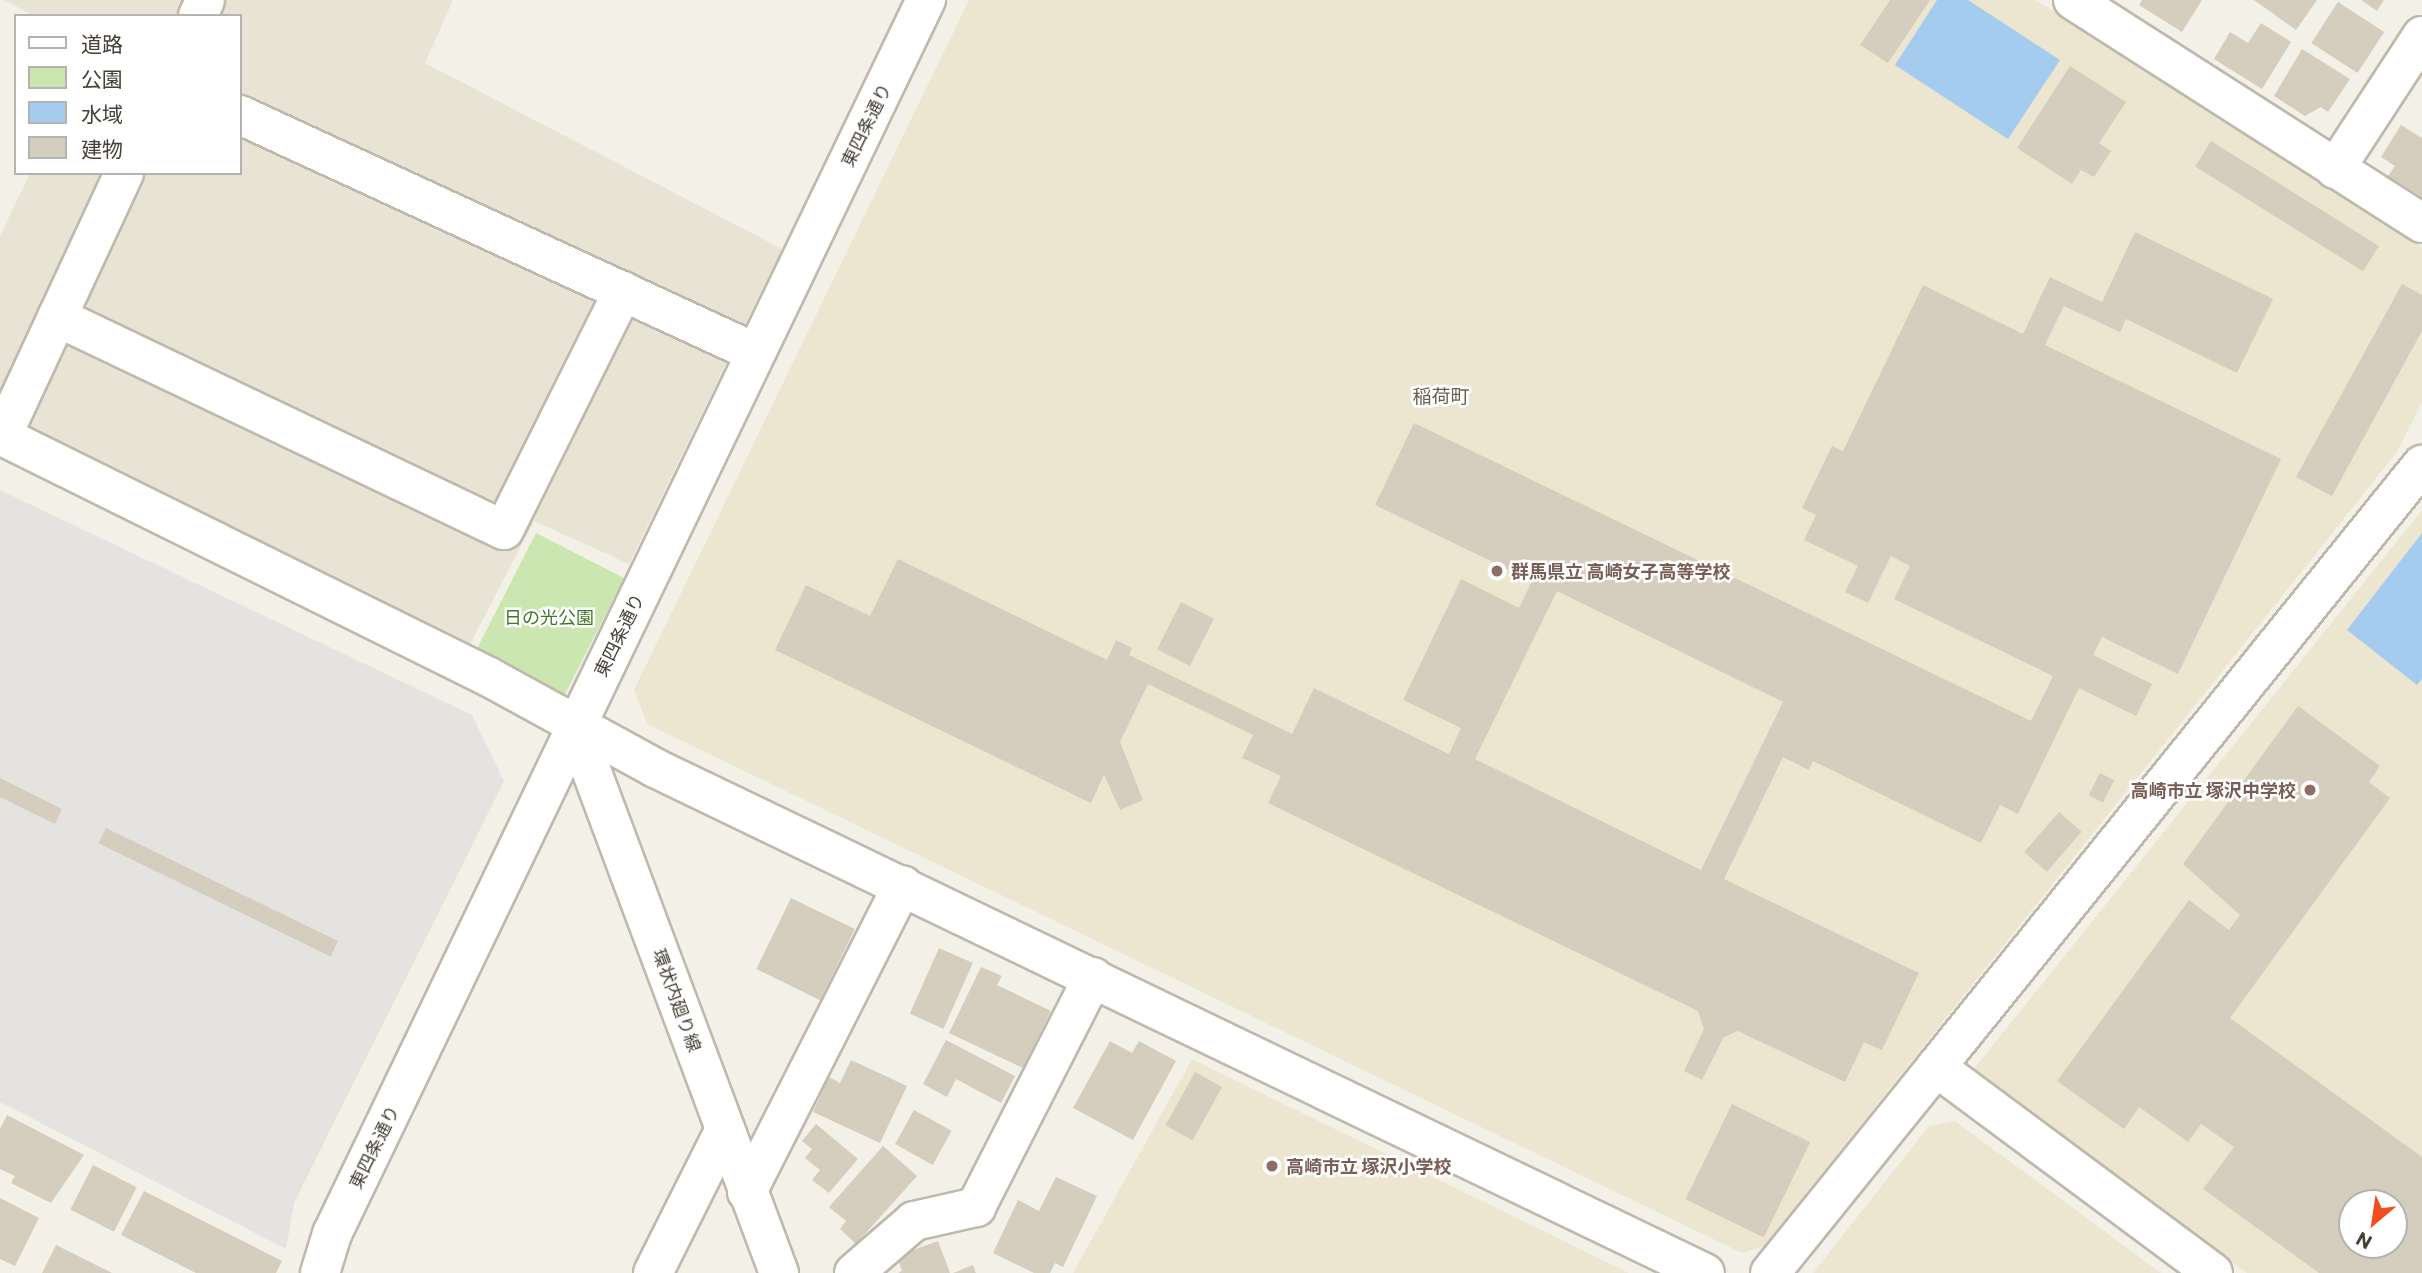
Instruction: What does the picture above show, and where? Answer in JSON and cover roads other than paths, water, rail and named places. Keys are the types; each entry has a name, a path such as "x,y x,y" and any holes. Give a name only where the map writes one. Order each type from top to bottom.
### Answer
{"street":[{"name":"東四条通り","path":"320,1273 332,1234 926,0"},
{"path":"2073,0 2422,223"},
{"path":"2335,169 2422,36"},
{"path":"242,116 756,352"},
{"path":"123,175 1,436 71,469 575,727 1705,1273"},
{"path":"57,317 504,530 623,291"},
{"path":"1773,1272 2422,465"},
{"name":"環状内廻り線","path":"575,727 779,1273"},
{"path":"747,1192 903,885"},
{"path":"854,1273 914,1221 976,1207 1093,977"},
{"path":"1936,1068 2213,1273"},
{"path":"653,1273 725,1129"}],"water":[{"path":"1937,0 1968,0 2060,60 2008,139 1895,65"},
{"path":"2422,533 2422,679 2417,685 2347,630"}],"place":[{"name":"群馬県立 高崎女子高等学校","path":"1497,571"},
{"name":"高崎市立 塚沢中学校","path":"2310,790"},
{"name":"高崎市立 塚沢小学校","path":"1272,1166"}],"district":[{"name":"稲荷町","path":"1441,396"}],"park label":[{"name":"日の光公園","path":"549,617"}]}
